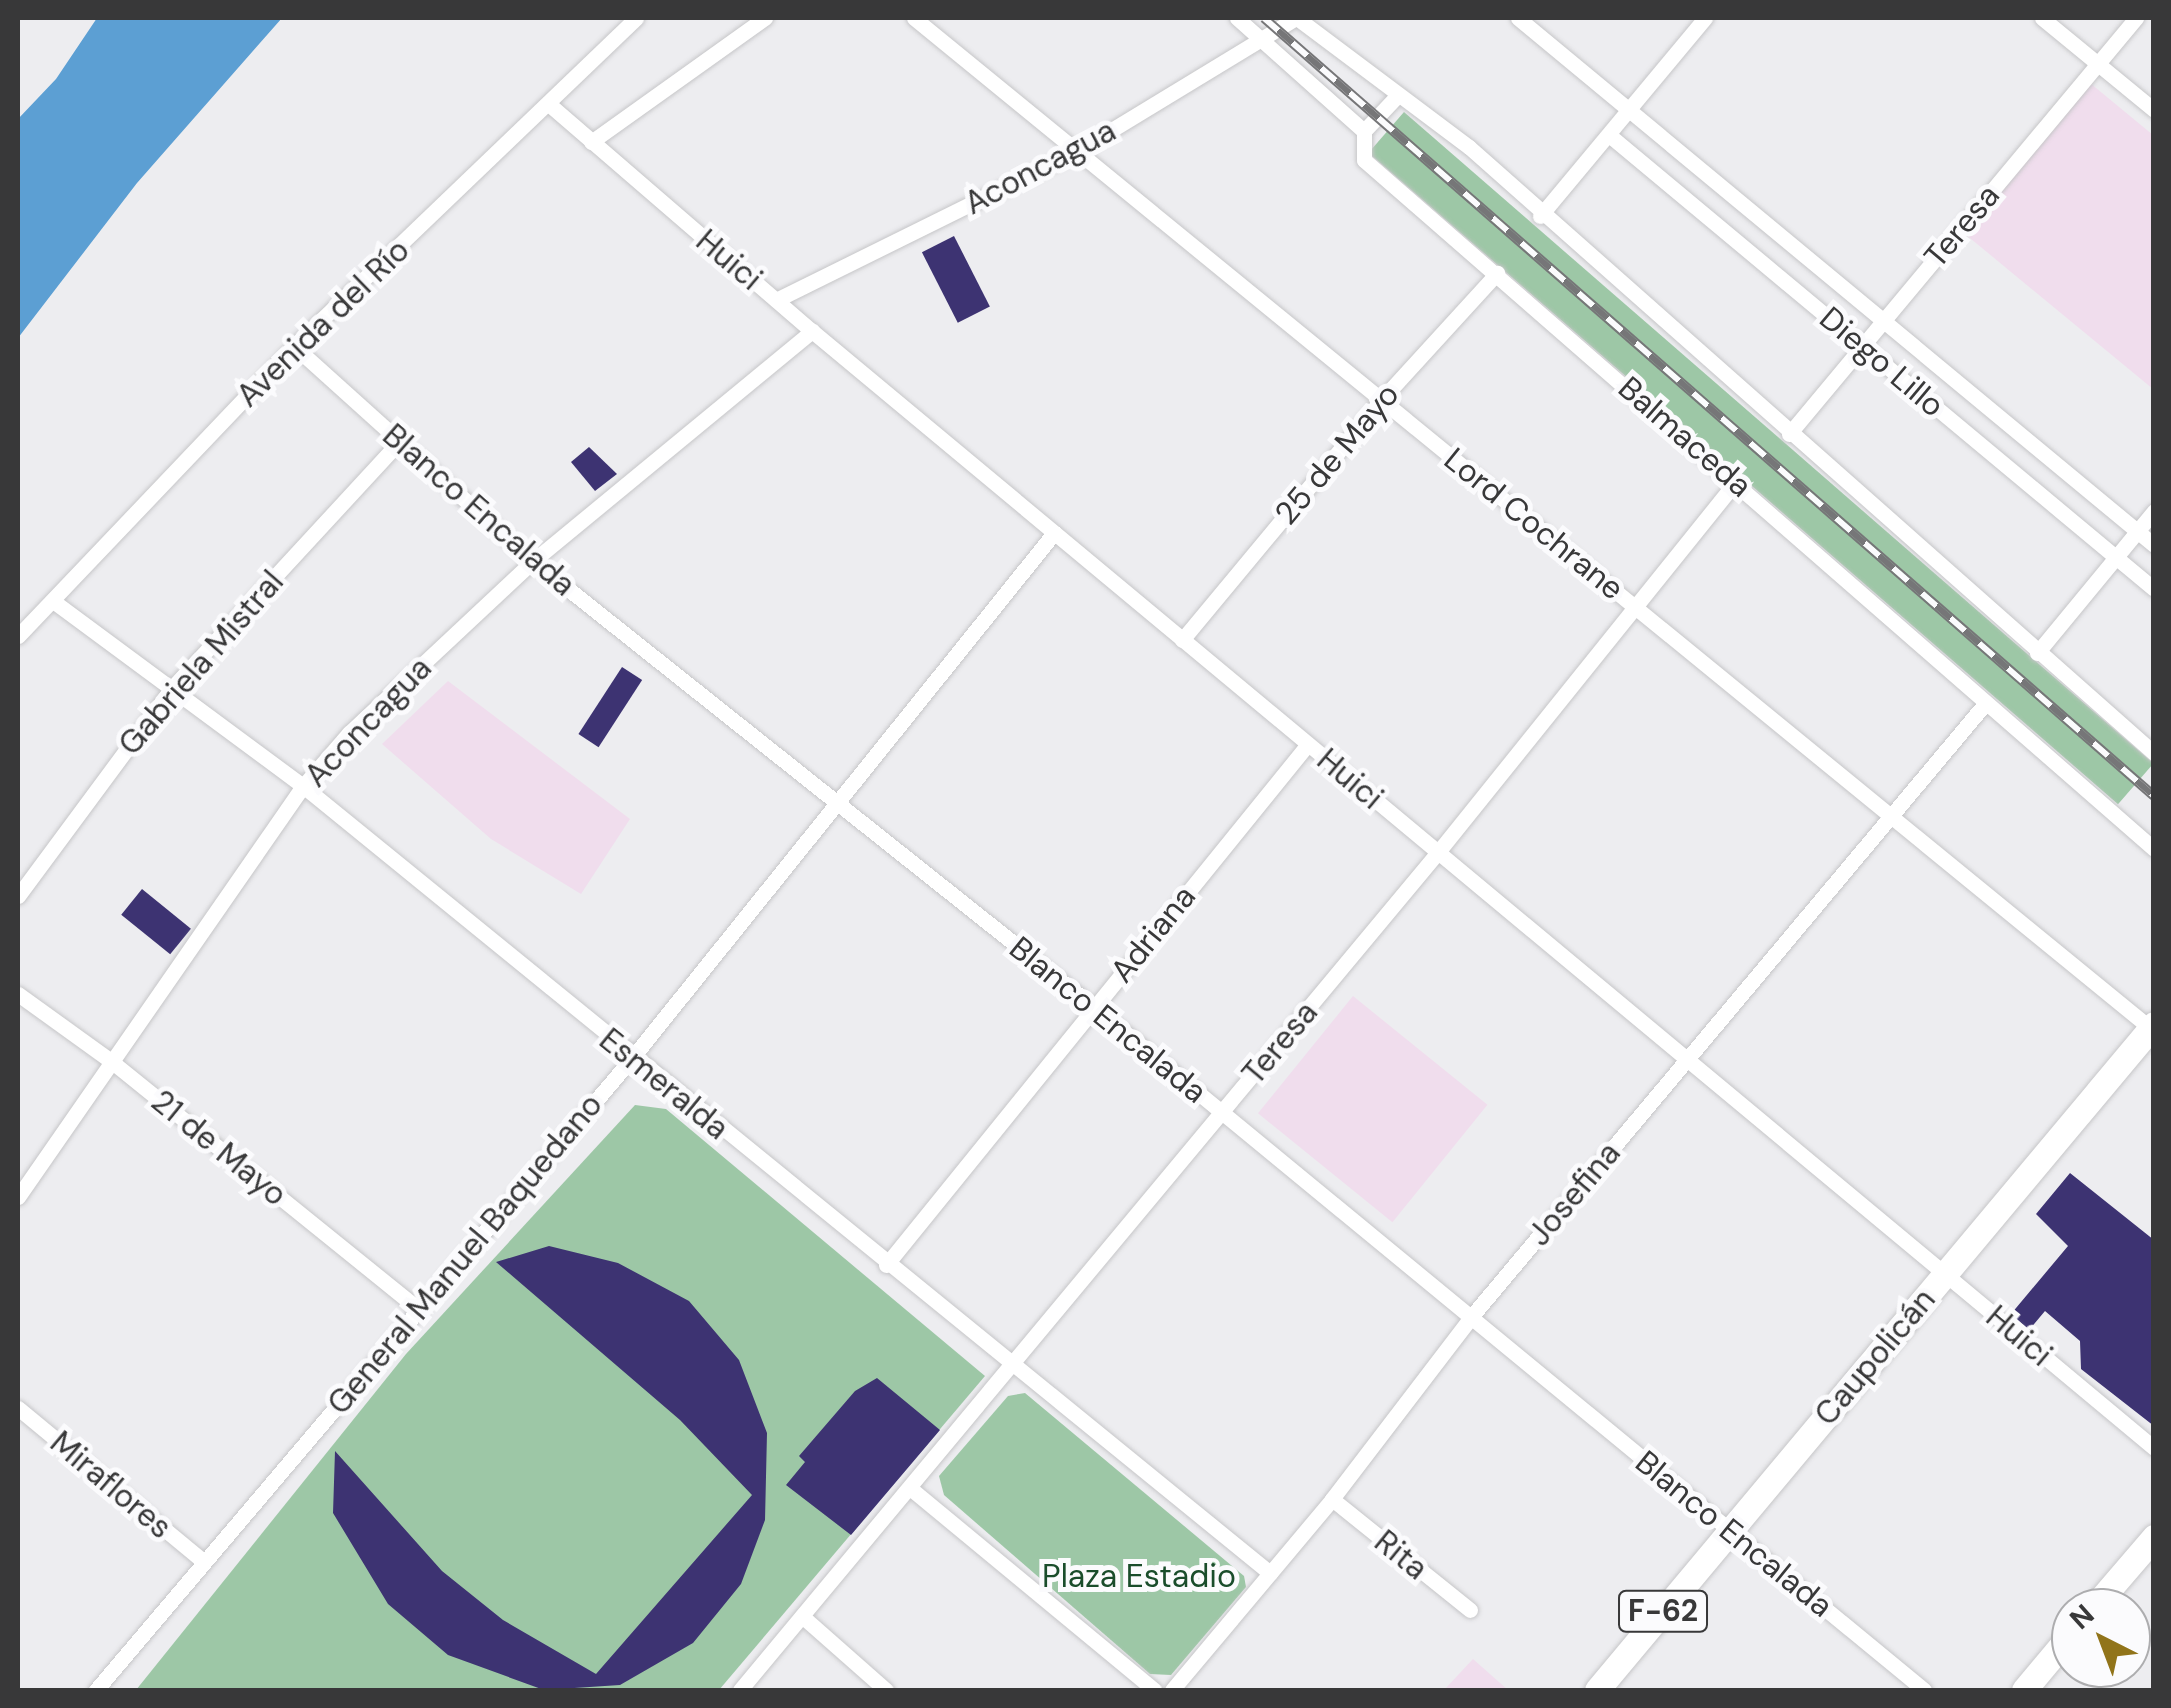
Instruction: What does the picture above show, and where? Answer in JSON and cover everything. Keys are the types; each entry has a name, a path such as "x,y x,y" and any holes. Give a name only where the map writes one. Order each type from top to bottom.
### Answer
{"main road":[{"name":"Caupolicán","path":"1596,1690 2152,1028"},
{"path":"2111,1588 2154,1537"},
{"path":"2024,1690 2051,1658"}],"street":[{"name":"Avenida del Río","path":"18,636 294,346 551,106 636,18"},
{"path":"591,142 765,18"},
{"name":"Lord Cochrane","path":"914,18 2152,1028"},
{"name":"Balmaceda","path":"1237,18 1364,131 1364,160 1736,481 1984,705 2154,849"},
{"path":"1296,18 1469,147 1540,216 2154,753"},
{"name":"Aconcagua","path":"776,300 1077,151 1264,41 1296,18"},
{"name":"Diego Lillo","path":"1518,18 2154,545"},
{"path":"1540,216 1705,18"},
{"path":"2042,18 2154,110"},
{"name":"Teresa","path":"1790,434 2136,18"},
{"path":"1364,131 1397,96"},
{"name":"Huici","path":"551,106 812,331 2154,1448"},
{"name":"Diego Lillo","path":"1610,136 2154,589"},
{"name":"25 de Mayo","path":"1182,640 1382,398 1497,273"},
{"name":"Aconcagua","path":"18,1197 304,786 349,733 533,561 812,331"},
{"name":"Blanco Encalada","path":"294,346 533,561 1094,1007 1924,1690"},
{"name":"Gabriela Mistral","path":"18,896 171,689 400,441"},
{"name":"Teresa","path":"740,1690 1438,852 1736,481"},
{"path":"2037,653 2154,511"},
{"name":"General Manuel Baquedano","path":"96,1690 632,1058 840,806 1054,533"},
{"name":"Esmeralda","path":"54,601 304,786 632,1058 1270,1574"},
{"name":"Josefina","path":"1172,1690 1332,1499 1471,1317 1984,705"},
{"name":"Adriana","path":"886,1264 1308,744"},
{"name":"21 de Mayo","path":"18,994 112,1060 417,1308"},
{"name":"Miraflores","path":"18,1408 204,1562"},
{"path":"910,1488 1154,1690"},
{"name":"Rita","path":"1332,1499 1470,1610"},
{"path":"802,1616 886,1690"}],"shaded area":[{"path":"2090,83 2153,135 2153,389 1965,234"},
{"path":"448,681 630,819 581,894 491,839 382,744"},
{"path":"1353,996 1487,1105 1392,1222 1258,1113"},
{"path":"1473,1659 1508,1690 1444,1690"}],"green space":[{"path":"1404,112 2153,763 2118,804 1369,153"},
{"path":"635,1105 666,1109 985,1376 719,1690 136,1690 406,1354"},
{"name":"Plaza Estadio","path":"1025,1393 1244,1576 1246,1587 1171,1675 1150,1674 944,1495 939,1476 1008,1396"}],"water":[{"path":"97,18 282,18 137,183 18,338 18,119 56,79"}],"building":[{"path":"954,236 990,306 958,323 922,252"},
{"path":"589,447 617,474 595,491 571,462"},
{"path":"622,667 642,680 599,747 578,734"},
{"path":"142,889 191,929 170,954 121,915"},
{"path":"2070,1173 2154,1240 2154,1426 2081,1369 2080,1341 2045,1311 2029,1330 2011,1314 2068,1246 2036,1214"},
{"path":"549,1246 618,1263 689,1301 739,1360 767,1433 765,1520 741,1584 693,1643 620,1685 544,1690 448,1655 388,1604 333,1513 335,1451 442,1571 503,1620 596,1674 752,1495 680,1420 496,1262"},
{"path":"877,1378 940,1430 851,1535 786,1485 805,1462 799,1456 855,1391"}],"railway":[{"path":"1264,18 2154,796"}]}
